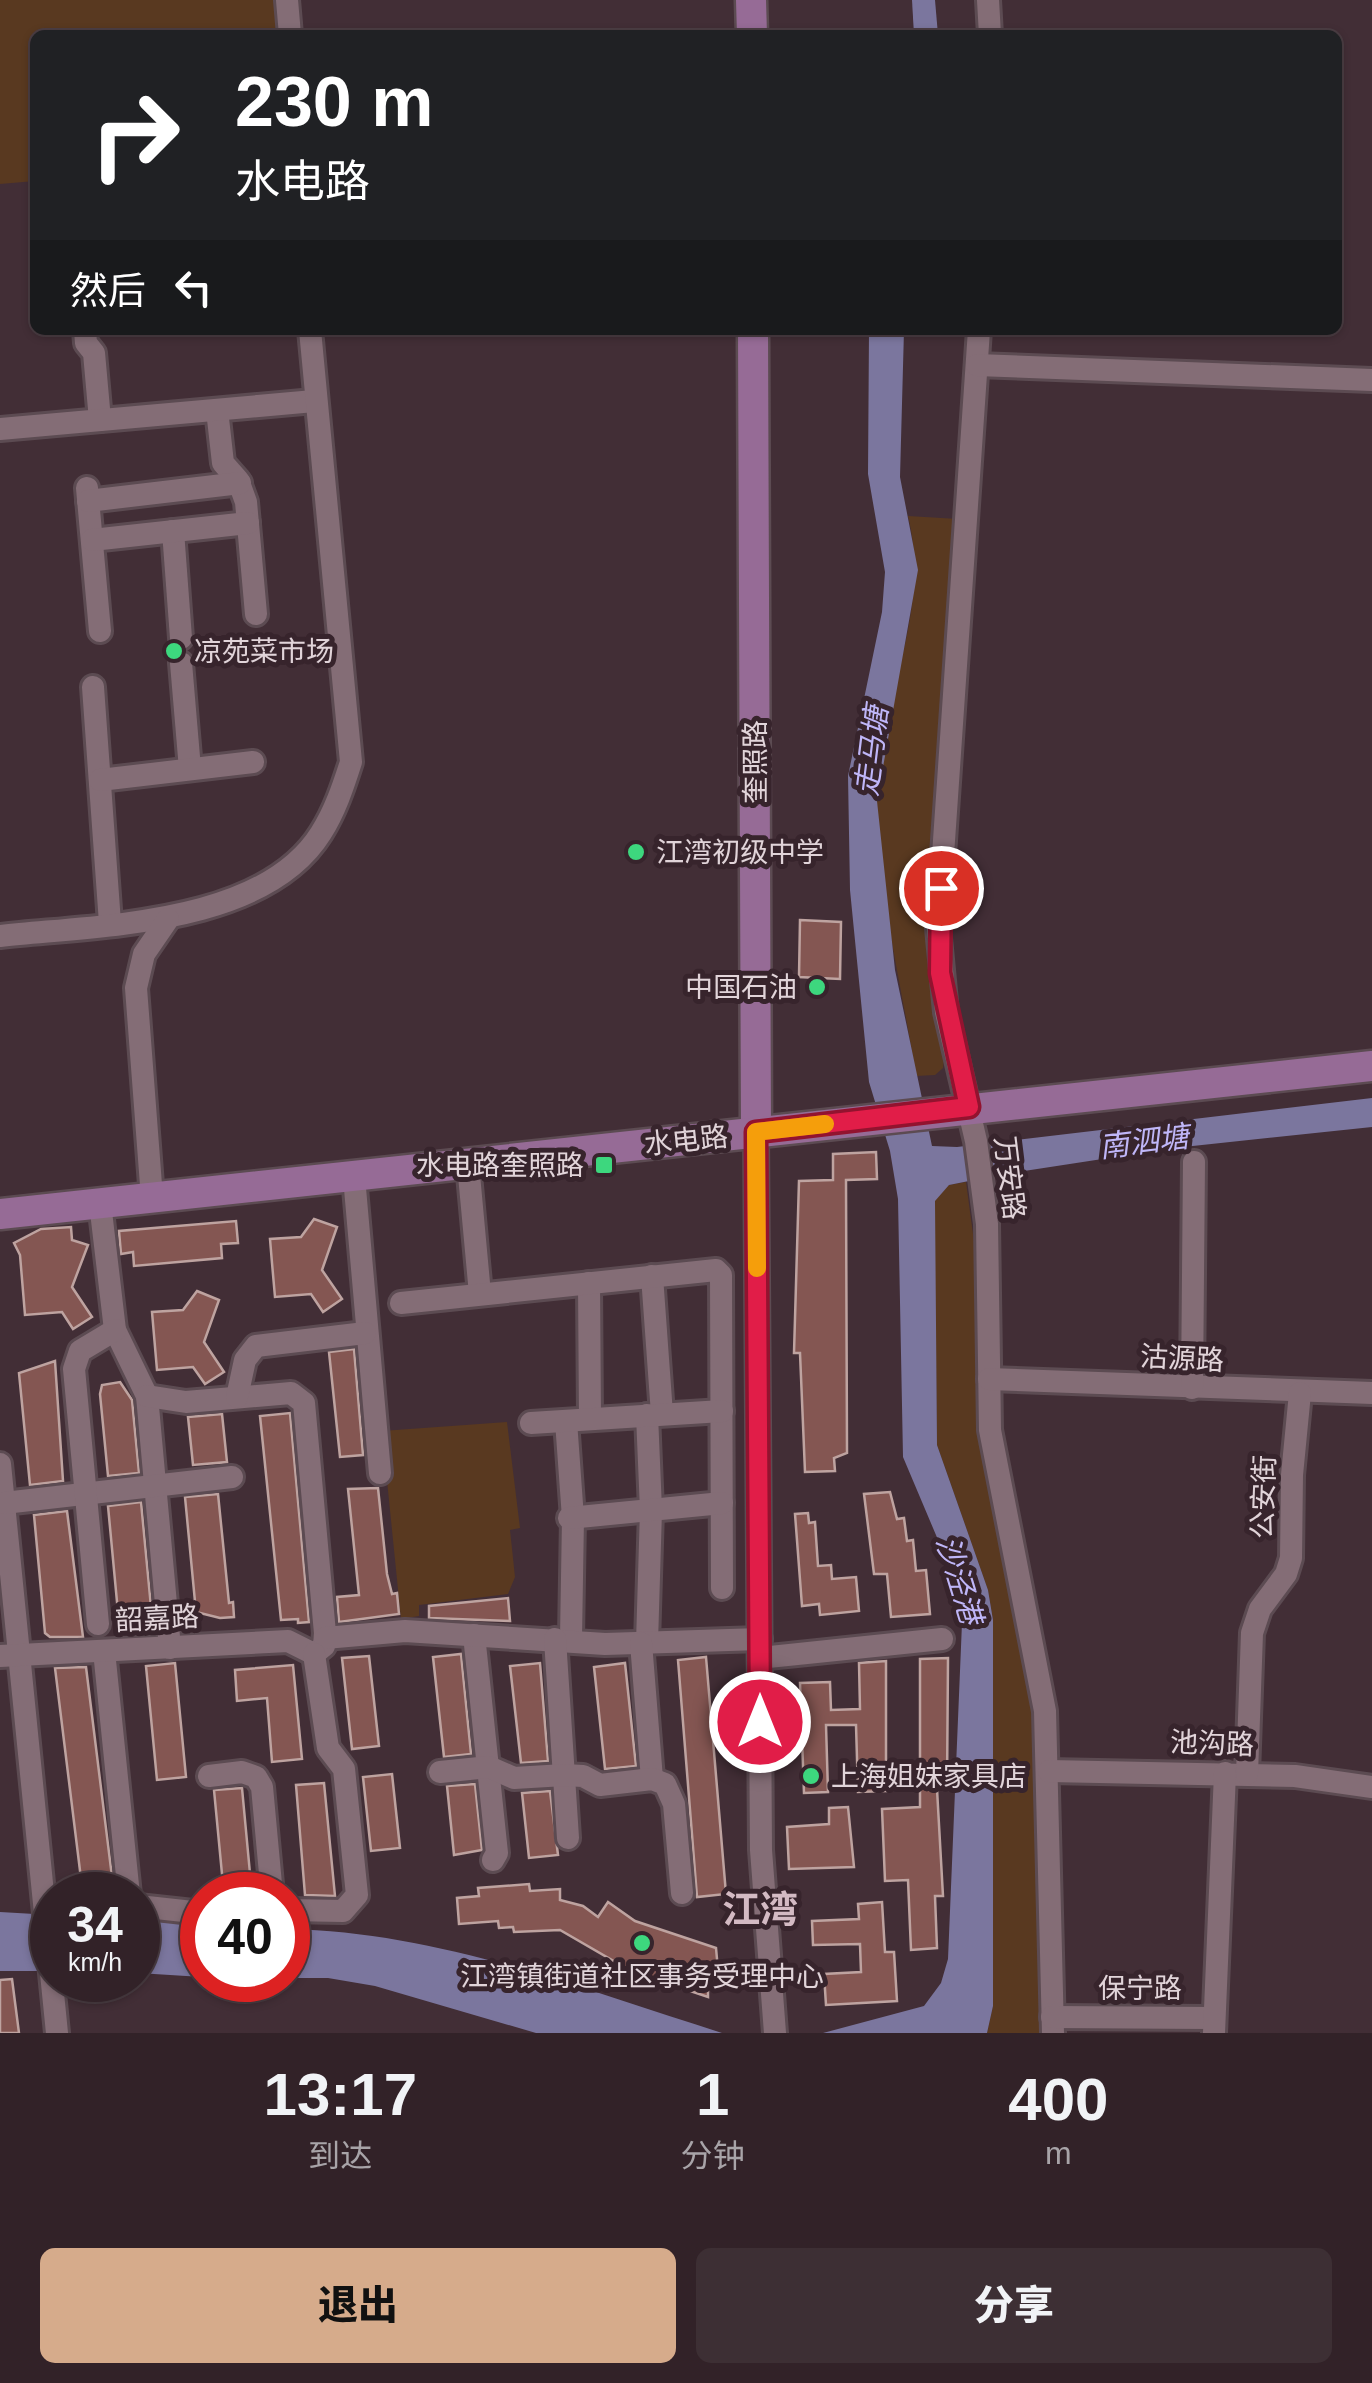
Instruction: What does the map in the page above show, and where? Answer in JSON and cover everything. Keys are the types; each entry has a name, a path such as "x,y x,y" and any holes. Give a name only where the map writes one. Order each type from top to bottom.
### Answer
{"main road":[{"path":"752,0 752,30"},
{"name":"奎照路","path":"753,335 756,1132"},
{"name":"水电路","path":"0,1214 1372,1066"}],"street":[{"path":"287,0 290,30"},
{"path":"988,0 990,30"},
{"path":"85,335 94,353 100,420"},
{"path":"0,936 168,919 234,898 295,863 320,836 351,762 310,335"},
{"name":"万安路","path":"979,335 938,928 946,1012 969,1107 983,1190 996,1466 1035,1646 1049,1771 1053,2025"},
{"path":"977,364 1372,380"},
{"path":"0,428 314,401"},
{"path":"217,410 223,462 240,483 248,524 256,614"},
{"path":"100,631 88,495 240,483"},
{"path":"92,540 248,524"},
{"path":"173,531 181,638"},
{"path":"182,663 190,769"},
{"path":"93,688 110,923"},
{"path":"100,780 253,762"},
{"path":"152,1198 136,988 144,954 168,919"},
{"name":"奎照路","path":"756,1132 762,1850 775,2033"},
{"path":"1192,1388 1194,1162"},
{"path":"468,1164 472,1201 460,1218 473,1295"},
{"path":"354,1177 380,1473"},
{"path":"100,1203 115,1330 147,1396 170,1648"},
{"path":"401,1303 716,1270 720,1275 722,1588"},
{"path":"652,1276 654,1414 644,1643 652,1779"},
{"path":"568,1838 563,1638 589,1283"},
{"path":"98,1624 74,1369 80,1351 115,1330"},
{"path":"238,1398 245,1360 256,1346 365,1333"},
{"name":"沽源路","path":"989,1379 1372,1393"},
{"name":"公安街","path":"1213,2026 1252,1633 1260,1609 1286,1574 1291,1558 1292,1475 1300,1392"},
{"path":"147,1396 176,1402 290,1393 304,1403 328,1748 344,1769 357,1895 343,1911 310,1910"},
{"path":"531,1423 722,1411"},
{"path":"0,1464 9,1657 39,1872"},
{"path":"4,1503 232,1477"},
{"path":"571,1518 722,1503"},
{"name":"韶嘉路","path":"9,1657 288,1641 319,1646 405,1631 760,1649"},
{"path":"474,1635 497,1853 493,1860"},
{"path":"760,1649 942,1639"},
{"path":"104,1651 127,1872"},
{"path":"440,1772 488,1767 514,1778 564,1774 583,1776 600,1784 652,1779 665,1784 671,1794 682,1893"},
{"name":"池沟路","path":"1049,1771 1236,1773 1372,1788"},
{"path":"208,1776 242,1772 256,1776 262,1787 270,1872"},
{"path":"54,2002 57,2033"},
{"name":"保宁路","path":"1053,2025 1213,2026"}],"shaded area":[{"path":"0,0 277,0 280,30 30,30 30,181 0,184"},
{"path":"908,516 958,519 925,909 927,961 945,1053 943,1068 935,1075 916,1076 886,906 877,802 885,730 914,589"},
{"path":"966,1182 975,1249 981,1403 992,1505 1038,1699 1046,2033 987,2033 993,2006 993,1620 988,1590 937,1445 934,1201 949,1185"},
{"path":"507,1422 520,1528 510,1530 515,1577 508,1594 419,1605 419,1616 401,1619 382,1431"}],"water":[{"path":"912,0 935,0 938,30 914,30"},
{"path":"869,335 904,335 900,477 918,570 877,801 895,970 932,1146 957,1147 1372,1098 1372,1127 1174,1148 1004,1174 949,1185 935,1201 937,1445 988,1590 993,1620 993,2006 987,2033 823,2033 924,2006 941,1983 948,1959 962,1623 944,1554 903,1457 898,1199 890,1151 869,1082 850,890 848,776 882,612 885,572 868,474"},
{"path":"0,1912 30,1914 30,1971 0,1971"},
{"path":"160,1921 180,1923 180,1976 160,1974"},
{"path":"310,1930 344,1932 454,1951 722,2033 536,2033 375,1986 310,1978"}],"building":[{"path":"800,920 841,922 840,979 799,977"},
{"path":"876,1152 877,1179 846,1180 847,1453 834,1458 835,1471 805,1472 800,1353 794,1353 799,1181 833,1180 833,1154"},
{"path":"314,1219 337,1227 322,1270 342,1299 323,1312 311,1294 275,1297 270,1239 301,1237"},
{"path":"236,1221 238,1243 221,1244 222,1258 134,1266 133,1252 121,1254 119,1231"},
{"path":"71,1227 72,1240 88,1245 72,1287 92,1317 73,1329 62,1312 25,1315 20,1255 14,1243 41,1229"},
{"path":"197,1291 219,1300 204,1342 224,1372 205,1384 193,1367 157,1370 152,1312 183,1310"},
{"path":"354,1349 363,1455 340,1457 329,1352"},
{"path":"55,1361 63,1481 30,1485 19,1373"},
{"path":"120,1382 132,1400 139,1473 108,1476 100,1394 102,1385"},
{"path":"290,1413 309,1622 298,1623 298,1619 281,1620 260,1416"},
{"path":"222,1414 227,1462 193,1465 188,1417"},
{"path":"378,1488 387,1574 392,1594 397,1593 399,1614 339,1622 337,1597 359,1595 348,1489"},
{"path":"890,1492 897,1519 904,1518 907,1541 913,1540 916,1571 926,1570 930,1614 891,1617 887,1574 874,1574 864,1494"},
{"path":"218,1494 229,1603 233,1602 234,1617 196,1612 185,1497"},
{"path":"141,1502 153,1628 143,1629 119,1623 108,1506"},
{"path":"67,1511 83,1637 50,1637 45,1633 34,1515"},
{"path":"808,1513 809,1523 815,1522 818,1566 831,1565 832,1579 856,1577 859,1611 820,1615 819,1604 802,1606 795,1514"},
{"path":"508,1598 510,1621 429,1618 429,1606"},
{"path":"461,1654 471,1754 444,1757 433,1657"},
{"path":"369,1656 379,1746 352,1749 342,1658"},
{"path":"706,1657 726,1894 697,1897 678,1660"},
{"path":"948,1658 947,1788 937,1789 943,1896 935,1896 937,1948 911,1950 908,1880 885,1881 882,1809 920,1807 920,1659"},
{"path":"886,1661 886,1791 858,1792 856,1725 826,1725 828,1792 804,1793 800,1683 830,1682 831,1710 860,1709 859,1663"},
{"path":"175,1663 186,1777 157,1780 146,1666"},
{"path":"540,1663 548,1761 521,1763 510,1666"},
{"path":"625,1663 636,1766 605,1769 594,1667"},
{"path":"293,1665 302,1759 272,1762 267,1698 237,1701 235,1670"},
{"path":"86,1667 111,1872 80,1872 55,1668"},
{"path":"392,1774 400,1848 371,1851 363,1777"},
{"path":"324,1783 335,1896 310,1895 310,1872 303,1872 296,1785"},
{"path":"475,1784 482,1850 454,1855 447,1786"},
{"path":"242,1788 250,1872 222,1872 214,1790"},
{"path":"550,1791 558,1855 529,1858 522,1793"},
{"path":"848,1807 854,1867 789,1869 787,1827 829,1824 829,1808"},
{"name":"江湾镇街道社区事务受理中心","path":"529,1884 530,1891 560,1889 560,1900 583,1906 598,1917 608,1902 635,1921 716,1948 718,1970 714,1979 708,1976 708,1997 631,1971 560,1930 514,1932 513,1927 499,1928 498,1921 459,1924 457,1898 479,1896 478,1888"},
{"path":"882,1902 885,1952 894,1952 897,2001 826,2005 824,1974 861,1972 860,1944 813,1945 812,1921 859,1919 858,1904"},
{"path":"12,1979 19,2033 0,2033 0,1980"}],"slow traffic":[{"path":"757,1268 756,1132 825,1124"}],"place":[{"name":"凉苑菜市场","path":"174,651"},
{"name":"江湾初级中学","path":"636,852"},
{"name":"中国石油","path":"817,987"},
{"name":"水电路奎照路","path":"604,1165"},
{"name":"上海姐妹家具店","path":"811,1776"},
{"name":"江湾镇街道社区事务受理中心","path":"642,1943"}],"district":[{"name":"江湾","path":"760,1910"}],"route":[{"path":"760,1722 756,1132 969,1107 940,973 941,888"}],"water label":[{"name":"走马塘","path":"872,751"},
{"name":"南泗塘","path":"1144,1142"},
{"name":"沙泾港","path":"959,1580"}]}
